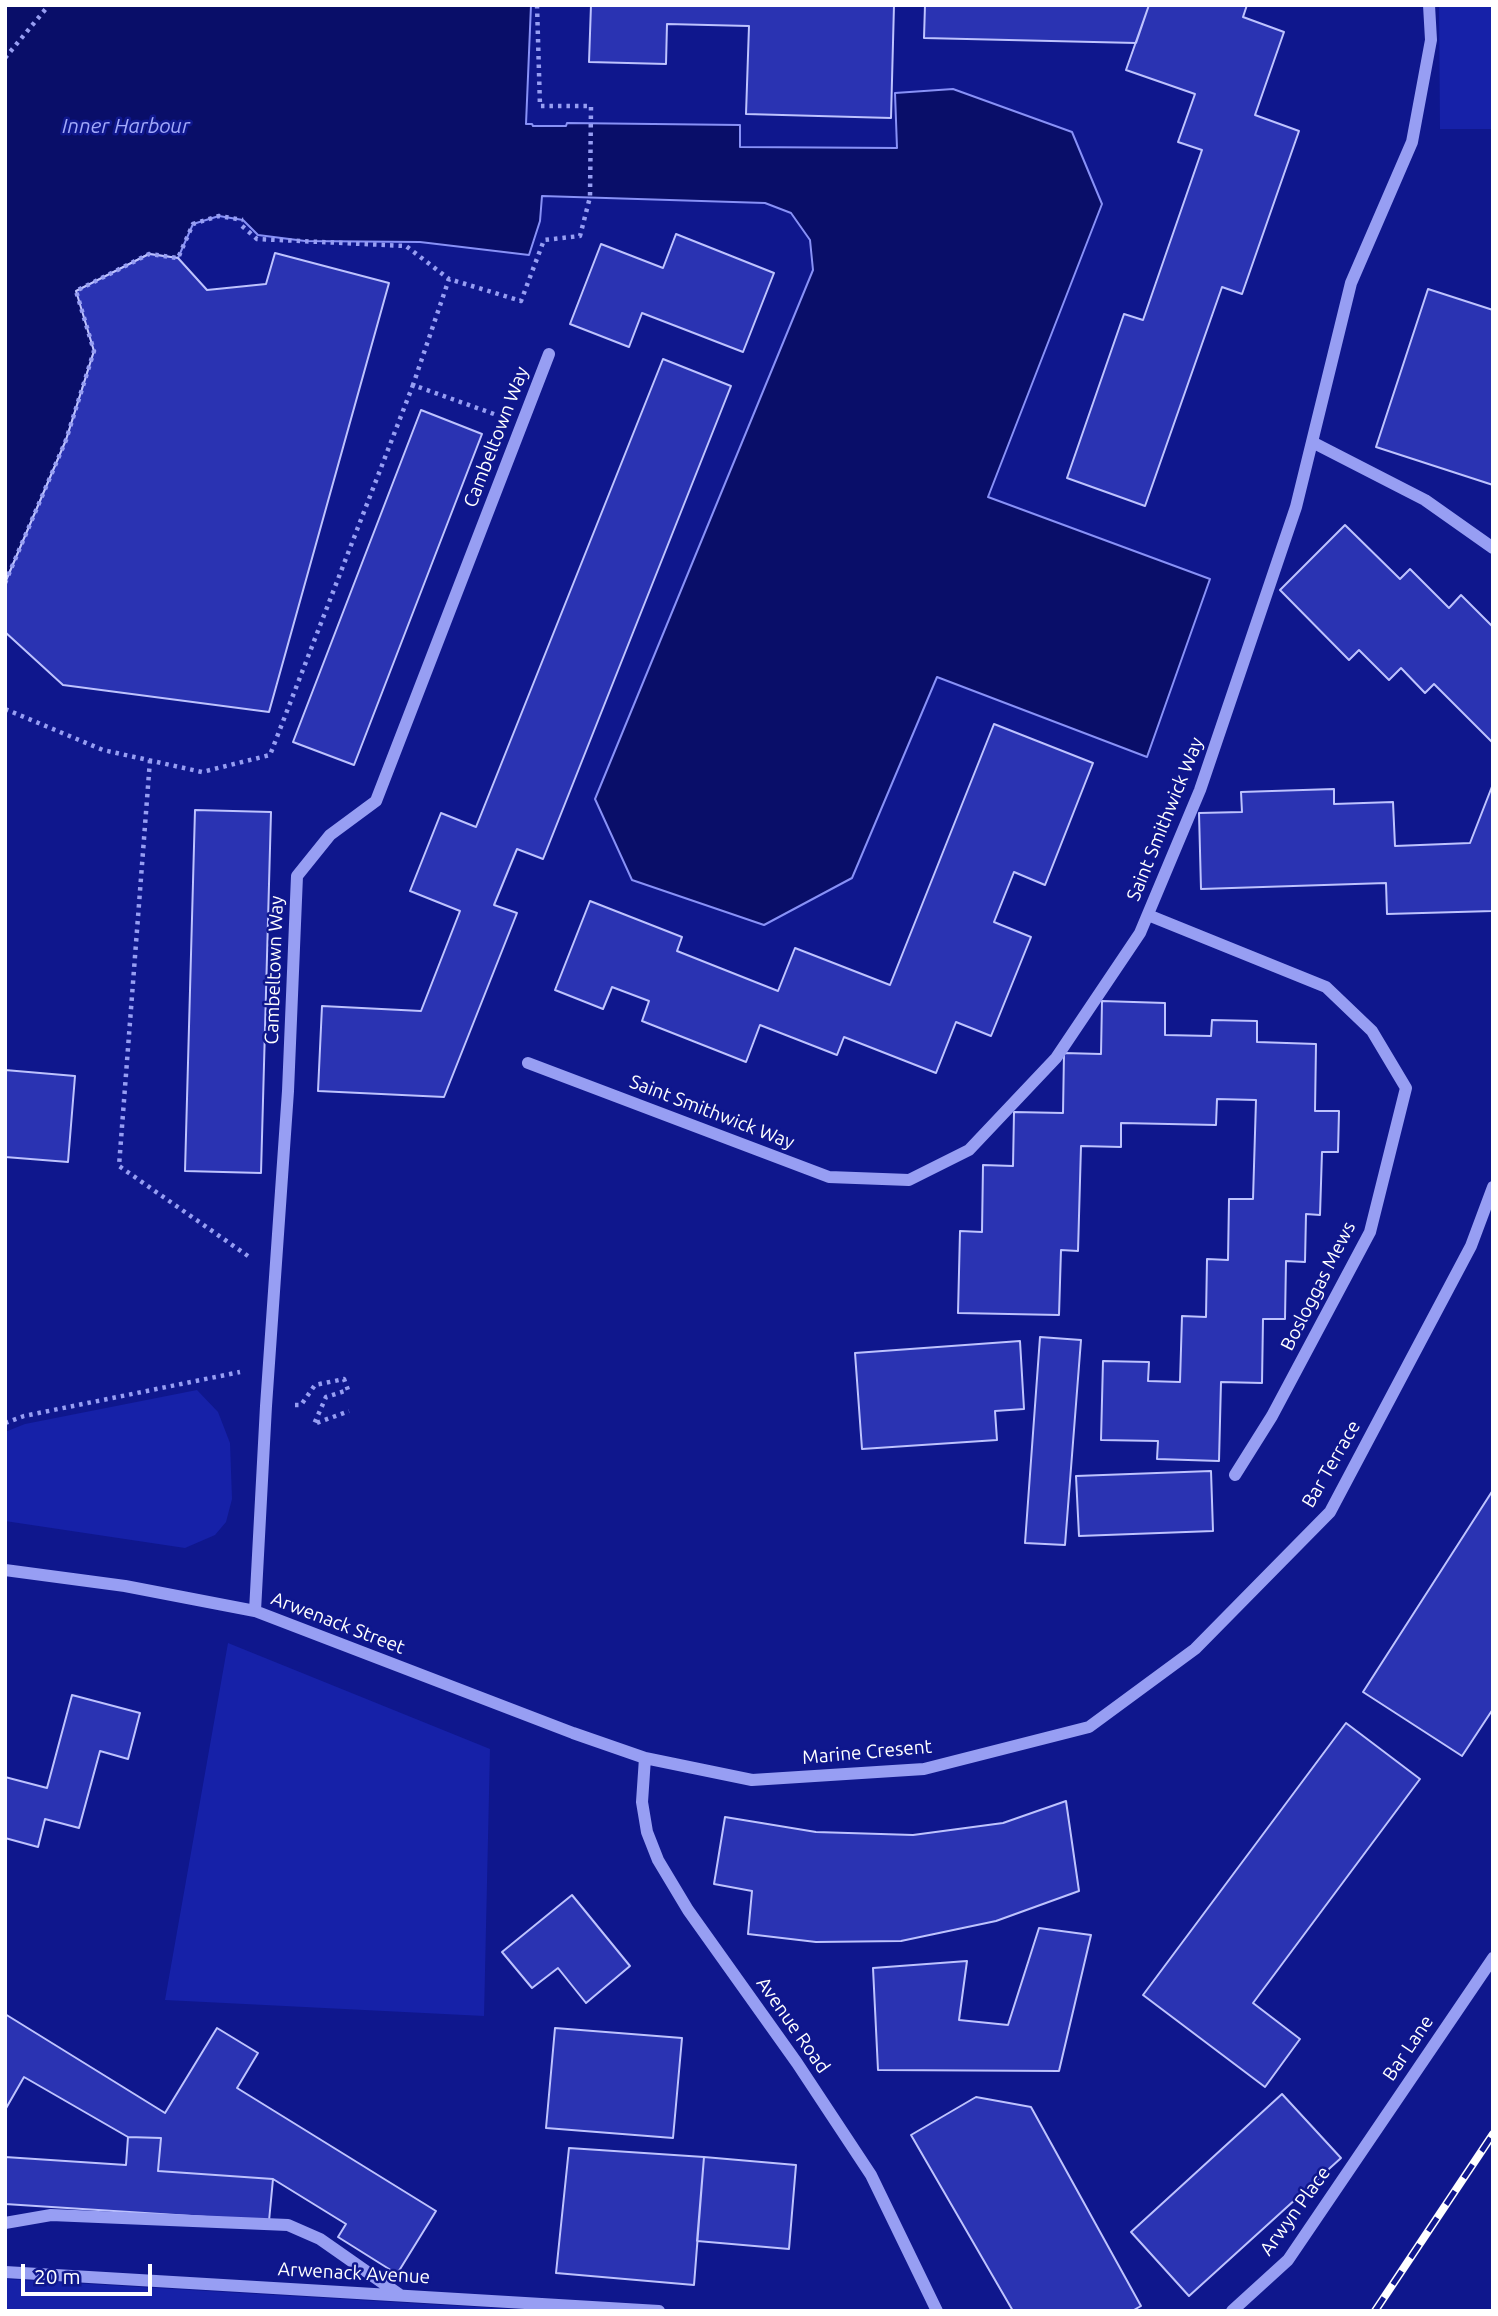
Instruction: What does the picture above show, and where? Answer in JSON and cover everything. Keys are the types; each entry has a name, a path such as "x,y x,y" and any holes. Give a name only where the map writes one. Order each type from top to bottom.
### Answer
{"street":[{"name":"Saint Smithwick Way","path":"528,1063 829,1177 909,1180 969,1150 1056,1058 1140,933 1200,790 1296,507 1351,284 1412,142 1431,40 1429,5"},
{"name":"Cambeltown Way","path":"255,1611 288,1091 297,876 330,835 376,801 548,354"},
{"path":"1312,442 1425,500 1493,548"},
{"name":"Bosloggas Mews","path":"1148,915 1326,988 1371,1031 1406,1088 1370,1232 1272,1416 1235,1475"},
{"name":"Bar Terrace","path":"1089,1727 1195,1649 1330,1512 1471,1246 1493,1187"},
{"name":"Arwenack Street","path":"5,1570 125,1586 255,1611 645,1758"},
{"name":"Marine Cresent","path":"645,1758 752,1780 924,1769 1089,1727"},
{"name":"Avenue Road","path":"645,1758 642,1802 647,1832 658,1860 688,1910 797,2063 871,2175 937,2311"},
{"name":"Bar Lane","path":"1356,2160 1493,1958"},
{"name":"Arwyn Place","path":"1232,2311 1288,2260 1356,2160"},
{"path":"5,2223 51,2215 288,2225 320,2239 400,2295"},
{"name":"Arwenack Avenue","path":"5,2272 659,2311"}],"path":[{"path":"5,58 49,5"},
{"path":"5,583 66,440 94,351 76,291 149,254 178,258 193,224 219,216 243,223 257,239 406,246 449,279 522,301 544,240 580,236 590,197 591,106 540,106 537,5"},
{"path":"5,709 103,750 202,772 270,755 412,385 449,279"},
{"path":"412,385 522,424"},
{"path":"150,760 119,1166 251,1259"},
{"path":"5,1423 24,1416 269,1366"},
{"path":"266,1406 301,1405 315,1385 344,1379 348,1390 327,1397 314,1423 349,1411"}],"shaded area":[{"path":"1439,5 1493,5 1493,129 1440,129"},
{"path":"197,1390 218,1412 230,1443 232,1499 226,1522 215,1535 185,1548 5,1521 5,1432 25,1424"},
{"path":"228,1643 490,1749 484,2016 165,2000"},
{"path":"5,2279 544,2311 5,2311"}],"water":[{"name":"Inner Harbour","path":"5,5 531,5 526,124 533,126 566,126 567,123 740,125 740,147 897,148 895,93 953,89 1072,132 1102,204 988,497 1210,579 1147,757 937,677 852,878 764,925 632,880 595,799 813,270 810,240 791,213 765,203 542,196 540,221 529,255 420,242 305,241 258,235 243,220 219,216 193,224 178,258 149,254 77,291 94,351 66,440 5,583"}],"building":[{"path":"591,5 894,5 891,118 746,114 749,26 667,24 666,64 589,62"},
{"path":"925,5 1149,5 1136,43 924,38"},
{"path":"1149,5 1247,5 1243,17 1284,32 1255,115 1299,131 1242,294 1222,287 1145,506 1067,478 1124,314 1143,320 1202,150 1178,142 1195,94 1126,70"},
{"path":"676,234 774,273 743,352 642,313 629,347 570,324 601,244 663,268"},
{"path":"275,253 389,283 269,712 63,685 5,632 5,583 66,440 94,351 76,291 149,254 178,258 207,290 266,284"},
{"path":"1428,289 1493,310 1493,485 1376,447"},
{"path":"663,359 731,386 543,859 517,849 494,905 517,913 444,1097 318,1091 322,1006 421,1011 460,911 410,891 441,813 476,827"},
{"path":"421,410 482,434 354,765 293,742"},
{"path":"1345,525 1400,579 1410,569 1449,608 1461,595 1493,627 1493,743 1434,684 1425,693 1401,668 1389,680 1359,650 1349,660 1280,590"},
{"path":"994,724 1093,763 1045,885 1014,872 994,922 1031,937 991,1036 956,1022 936,1073 844,1037 837,1055 760,1025 746,1062 642,1021 649,1001 612,987 603,1009 555,990 590,901 682,937 677,951 778,991 795,948 890,985"},
{"path":"1493,784 1493,911 1387,914 1386,883 1201,889 1199,813 1242,812 1241,792 1334,789 1334,804 1393,802 1395,846 1470,843"},
{"path":"195,810 271,812 261,1173 185,1171"},
{"path":"1102,1001 1165,1003 1165,1035 1211,1036 1212,1020 1257,1021 1257,1042 1316,1044 1315,1111 1339,1111 1338,1152 1322,1152 1320,1215 1306,1214 1305,1262 1286,1261 1285,1319 1263,1319 1262,1383 1221,1382 1219,1461 1157,1459 1158,1441 1101,1440 1103,1361 1149,1362 1148,1381 1180,1382 1182,1316 1206,1317 1207,1259 1228,1260 1229,1199 1253,1199 1256,1100 1217,1099 1216,1125 1121,1123 1121,1147 1081,1146 1078,1251 1061,1250 1059,1315 958,1313 960,1231 982,1232 983,1165 1013,1166 1014,1112 1063,1113 1064,1053 1101,1054"},
{"path":"5,1070 75,1076 68,1162 5,1157"},
{"path":"1040,1337 1081,1340 1065,1545 1025,1543"},
{"path":"1020,1341 1024,1409 995,1411 997,1440 862,1449 855,1353"},
{"path":"1211,1471 1213,1531 1079,1536 1076,1476"},
{"path":"1493,1490 1493,1709 1462,1756 1363,1692"},
{"path":"72,1695 140,1713 128,1759 100,1751 79,1828 45,1819 38,1847 5,1838 5,1777 47,1788"},
{"path":"1346,1723 1420,1779 1253,2003 1300,2039 1265,2087 1143,1995"},
{"path":"1066,1801 1079,1891 996,1921 901,1941 816,1942 748,1934 752,1891 714,1884 725,1817 816,1832 913,1835 1003,1823"},
{"path":"572,1895 630,1966 586,2003 558,1968 532,1988 502,1952"},
{"path":"1039,1928 1091,1935 1059,2071 878,2070 873,1968 967,1961 959,2020 1008,2025"},
{"path":"5,2014 165,2113 217,2028 258,2053 237,2088 436,2211 397,2274 338,2237 346,2224 273,2179 158,2171 161,2138 128,2137 24,2077 5,2110"},
{"path":"555,2028 682,2038 673,2138 546,2128"},
{"path":"1282,2094 1341,2158 1189,2296 1131,2232"},
{"path":"976,2097 1031,2107 1141,2306 1132,2311 1013,2311 911,2135"},
{"path":"128,2137 161,2138 158,2171 273,2179 269,2221 5,2204 5,2157 126,2165"},
{"path":"569,2148 704,2157 694,2285 556,2273"},
{"path":"704,2157 796,2165 789,2249 697,2241"}],"railway":[{"path":"1375,2311 1493,2134"}]}
